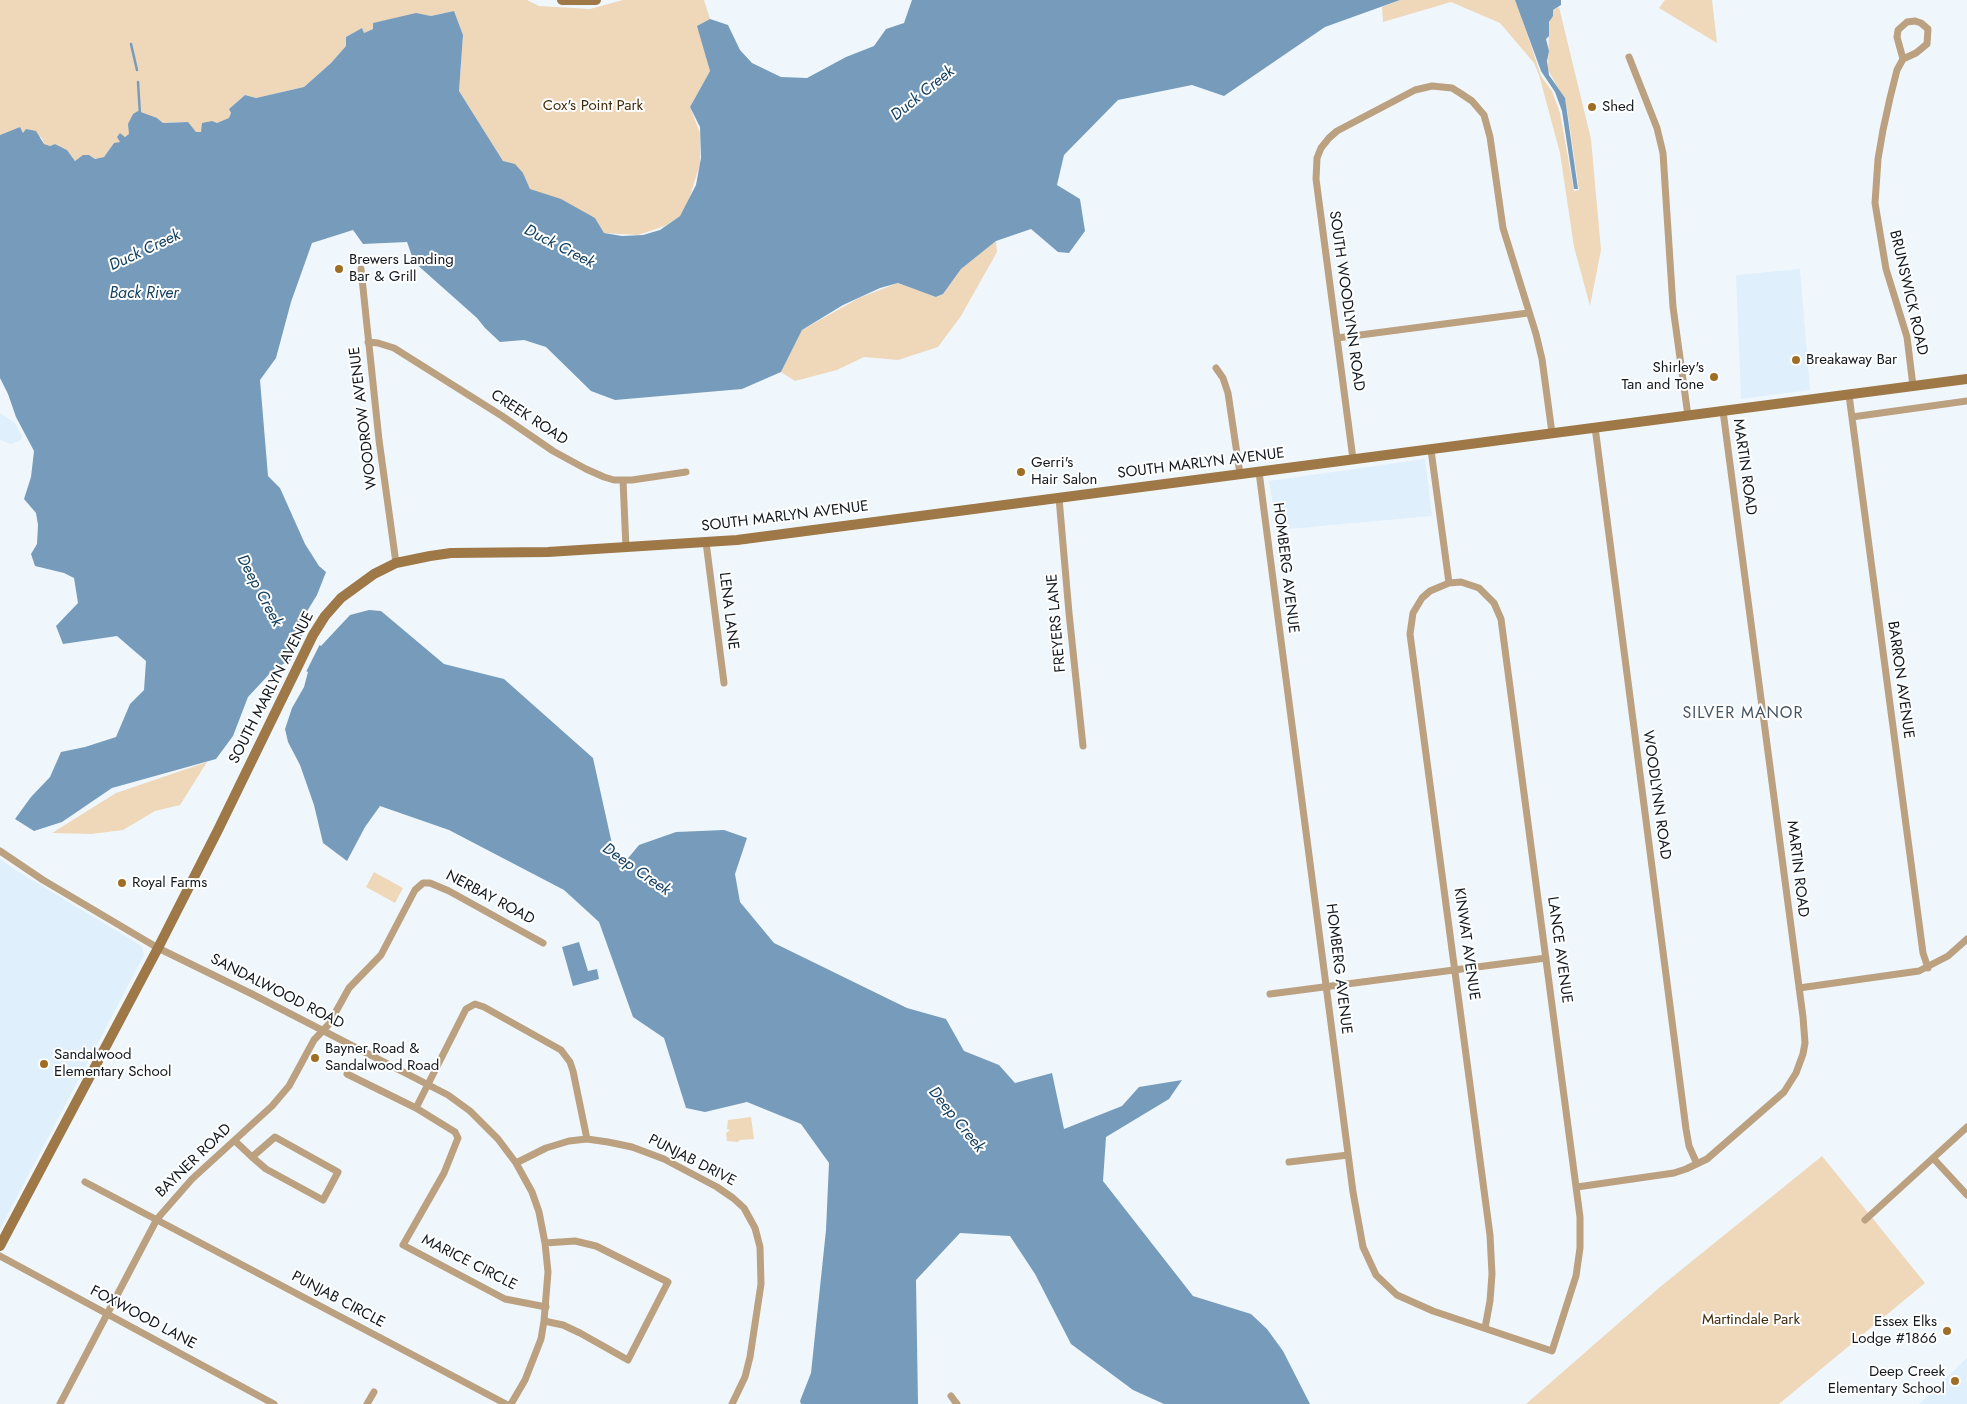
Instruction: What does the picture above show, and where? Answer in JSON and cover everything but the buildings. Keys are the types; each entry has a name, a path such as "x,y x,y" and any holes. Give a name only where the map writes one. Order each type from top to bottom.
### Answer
{"street":[{"path":"562,0 596,0"},
{"path":"1915,21 1921,23 1928,29 1928,44 1916,53 1903,59 1897,37 1898,30 1907,22 1915,21"},
{"path":"1629,57 1657,128 1663,153 1673,307 1688,416"},
{"name":"BRUNSWICK ROAD","path":"1903,59 1890,98 1883,130 1878,159 1876,203 1886,270 1907,337 1913,386"},
{"name":"SOUTH WOODLYNN ROAD","path":"1354,459 1316,179 1317,158 1321,148 1337,131 1415,90 1432,86 1452,88 1479,107 1488,125 1503,228 1528,313"},
{"name":"WOODROW AVENUE","path":"361,269 379,440 396,564"},
{"path":"1337,338 1528,313 1536,334 1542,359 1552,433"},
{"name":"CREEK ROAD","path":"368,342 394,348 566,459 604,477 623,480 686,472"},
{"path":"1216,368 1223,378 1228,393 1240,474"},
{"name":"SOUTH MARLYN AVENUE","path":"0,1246 158,948 218,830 312,636 325,616 341,598 374,574 396,564 450,553 548,552 626,548 792,533 1967,379"},
{"name":"BARRON AVENUE","path":"1849,395 1923,953 1928,968"},
{"path":"1852,416 1967,401"},
{"name":"MARTIN ROAD","path":"1577,1187 1660,1175 1686,1169 1717,1152 1784,1092 1801,1064 1805,1043 1723,411"},
{"name":"WOODLYNN ROAD","path":"1595,427 1686,1129 1697,1164"},
{"path":"1431,450 1449,583"},
{"name":"HOMBERG AVENUE","path":"1259,472 1348,1155 1358,1229 1363,1247 1376,1275 1397,1295 1414,1303 1552,1351"},
{"path":"623,480 626,548"},
{"name":"FREYERS LANE","path":"1059,498 1083,746"},
{"name":"LENA LANE","path":"706,542 724,683"},
{"name":"LANCE AVENUE","path":"1449,583 1462,582 1479,588 1494,603 1501,619 1577,1187 1580,1234 1576,1276 1552,1351"},
{"name":"KINWAT AVENUE","path":"1449,583 1435,588 1422,598 1413,613 1410,634 1490,1235 1492,1274 1485,1328"},
{"name":"SANDALWOOD ROAD","path":"0,851 43,880 158,948 448,1095 483,1122 516,1163 532,1192 539,1212 548,1272 544,1321 532,1365 511,1404"},
{"name":"NERBAY ROAD","path":"322,1030 329,1024 349,988 381,955 415,890 423,883 430,883 443,888 543,943"},
{"path":"1799,988 1909,974 1928,968 1948,956 1967,939"},
{"path":"1270,994 1546,958"},
{"path":"416,1108 466,1009 475,1004 484,1007 561,1050 570,1062 573,1071 587,1139"},
{"name":"BAYNER ROAD","path":"60,1404 157,1219 192,1179 235,1141 289,1086 314,1040 322,1030"},
{"name":"MARICE CIRCLE","path":"347,1074 416,1108 455,1132 458,1138 444,1173 403,1245 504,1299 546,1307"},
{"path":"1865,1220 1967,1127"},
{"path":"235,1141 252,1157 266,1169 323,1200 338,1172 275,1137 252,1157"},
{"name":"PUNJAB DRIVE","path":"516,1163 546,1148 568,1141 587,1139 632,1147 664,1159 717,1187 733,1198 748,1214 760,1246 762,1284 750,1357 745,1377 732,1404"},
{"path":"1288,1162 1348,1155"},
{"path":"1933,1158 1967,1195"},
{"name":"PUNJAB CIRCLE","path":"85,1182 506,1404"},
{"path":"544,1321 563,1325 628,1360 668,1282 596,1246 575,1241 545,1243"},
{"name":"FOXWOOD LANE","path":"0,1256 274,1404"},
{"path":"367,1404 374,1392"},
{"path":"951,1396 957,1404"}],"shaded area":[{"path":"1800,269 1810,390 1741,399 1736,275"},
{"path":"0,413 15,423 22,436 21,440 11,444 0,440"},
{"path":"1425,459 1432,516 1277,530 1269,481"},
{"name":"Sandalwood Elementary School","path":"0,859 142,946 144,955 0,1229"},
{"name":"Deep Creek Elementary School","path":"1967,1358 1967,1404 1919,1404"}],"green space":[{"name":"Cox's Point Park","path":"0,0 527,0 539,6 590,9 623,0 704,0 710,19 698,26 710,71 690,107 700,133 700,164 689,199 680,216 665,226 638,235 603,233 595,218 530,189 523,173 503,161 459,91 463,35 454,11 431,16 416,14 373,23 373,29 364,33 362,28 346,37 346,46 331,63 304,87 256,98 245,95 229,109 231,113 229,118 202,132 196,132 182,122 163,123 157,118 125,137 120,133 121,141 114,143 104,157 95,159 89,155 75,161 67,150 55,144 50,146 44,144 42,138 37,135 23,133 20,127 0,135"},
{"path":"1400,0 1516,0 1541,76 1552,91 1560,113 1574,191 1579,190 1567,109 1565,100 1548,70 1549,24 1553,10 1559,7 1591,139 1601,250 1590,306 1574,247 1560,153 1534,63 1500,23 1451,2 1383,22 1382,7"},
{"path":"1665,0 1712,0 1717,43 1659,8"},
{"path":"996,241 997,252 961,316 938,347 898,360 864,357 837,370 795,381 781,372 802,330 859,298 898,283 937,297 943,294 961,269"},
{"path":"207,762 180,805 155,811 123,830 91,834 52,833 116,793"},
{"path":"374,872 403,888 395,903 366,887"},
{"path":"751,1117 754,1139 740,1140 738,1142 727,1141 726,1133 730,1130 727,1129 728,1120"},
{"name":"Martindale Park","path":"1822,1156 1925,1283 1779,1404 1526,1404 1660,1287"}],"water":[{"name":"Back River","path":"912,0 1400,0 1325,27 1224,96 1192,85 1118,100 1064,155 1057,185 1080,199 1085,231 1069,253 1058,252 1031,229 996,241 961,269 943,294 936,297 898,283 880,288 843,305 802,330 781,372 742,389 615,400 591,391 546,347 524,340 500,342 477,318 414,262 407,242 363,244 353,230 312,243 291,302 276,358 260,380 268,476 280,488 305,544 319,566 326,572 317,595 298,626 299,633 321,646 350,615 369,610 381,611 444,664 504,679 593,758 616,862 624,863 639,845 676,832 724,830 747,838 735,874 740,902 774,943 907,1008 946,1019 964,1051 999,1065 1015,1083 1052,1073 1064,1129 1122,1106 1139,1087 1182,1080 1169,1099 1106,1137 1103,1181 1193,1296 1251,1314 1267,1329 1283,1351 1310,1404 1164,1404 1133,1390 1071,1344 1035,1274 1010,1236 960,1233 916,1280 918,1404 801,1404 800,1401 811,1373 826,1230 829,1163 801,1124 747,1102 705,1112 686,1108 664,1038 633,1017 599,922 564,890 449,830 380,806 365,827 347,861 323,843 314,805 300,765 288,742 285,729 292,708 304,687 308,672 287,662 274,669 248,697 233,736 216,759 112,788 62,822 34,831 15,819 31,797 50,777 61,752 116,737 130,704 144,690 146,661 117,636 63,644 56,626 78,603 74,578 64,573 35,566 31,554 37,544 38,525 36,513 24,499 31,477 34,451 16,417 0,378 0,135 20,127 23,133 26,129 36,131 44,144 50,146 55,144 67,150 75,161 83,155 89,155 95,159 104,157 114,143 120,142 117,137 120,133 125,137 129,134 128,124 133,114 138,111 157,118 163,123 188,122 196,132 201,132 202,123 212,121 217,123 229,118 231,113 229,109 245,95 256,98 304,87 331,63 346,46 346,37 362,28 364,33 373,29 373,23 416,13 431,16 454,11 463,35 459,91 503,161 515,164 523,173 530,189 561,199 595,218 604,233 622,236 643,235 660,230 680,216 696,185 701,158 700,127 690,107 710,71 697,26 710,19 728,25 740,50 752,63 781,77 807,78 846,57 874,46 886,29 904,23"},
{"path":"1515,0 1561,0 1561,5 1553,10 1553,16 1549,22 1549,36 1546,39 1549,51 1547,61 1549,75 1565,98 1578,189 1574,189 1562,111 1555,92 1541,71"},
{"path":"579,942 588,971 597,969 599,979 573,986 562,947"}],"pier":[{"path":"303,633 321,642 305,674 288,665"}],"waterway":[{"path":"131,44 137,70"},
{"path":"138,82 140,115"}],"place":[{"name":"Shed","path":"1592,107"},
{"name":"Brewers Landing Bar & Grill","path":"339,269"},
{"name":"Breakaway Bar","path":"1796,360"},
{"name":"Shirley's Tan and Tone","path":"1714,377"},
{"name":"Gerri's Hair Salon","path":"1021,472"},
{"name":"Royal Farms","path":"122,883"},
{"name":"Bayner Road & Sandalwood Road","path":"315,1058"},
{"name":"Sandalwood Elementary School","path":"44,1064"},
{"name":"Essex Elks Lodge #1866","path":"1947,1331"},
{"name":"Deep Creek Elementary School","path":"1955,1381"}],"district":[{"name":"SILVER MANOR","path":"1743,714"}],"water label":[{"name":"Duck Creek","path":"923,94"},
{"name":"Duck Creek","path":"559,247"},
{"name":"Duck Creek","path":"145,251"},
{"name":"Deep Creek","path":"259,591"},
{"name":"Deep Creek","path":"636,870"},
{"name":"Deep Creek","path":"956,1120"}]}
